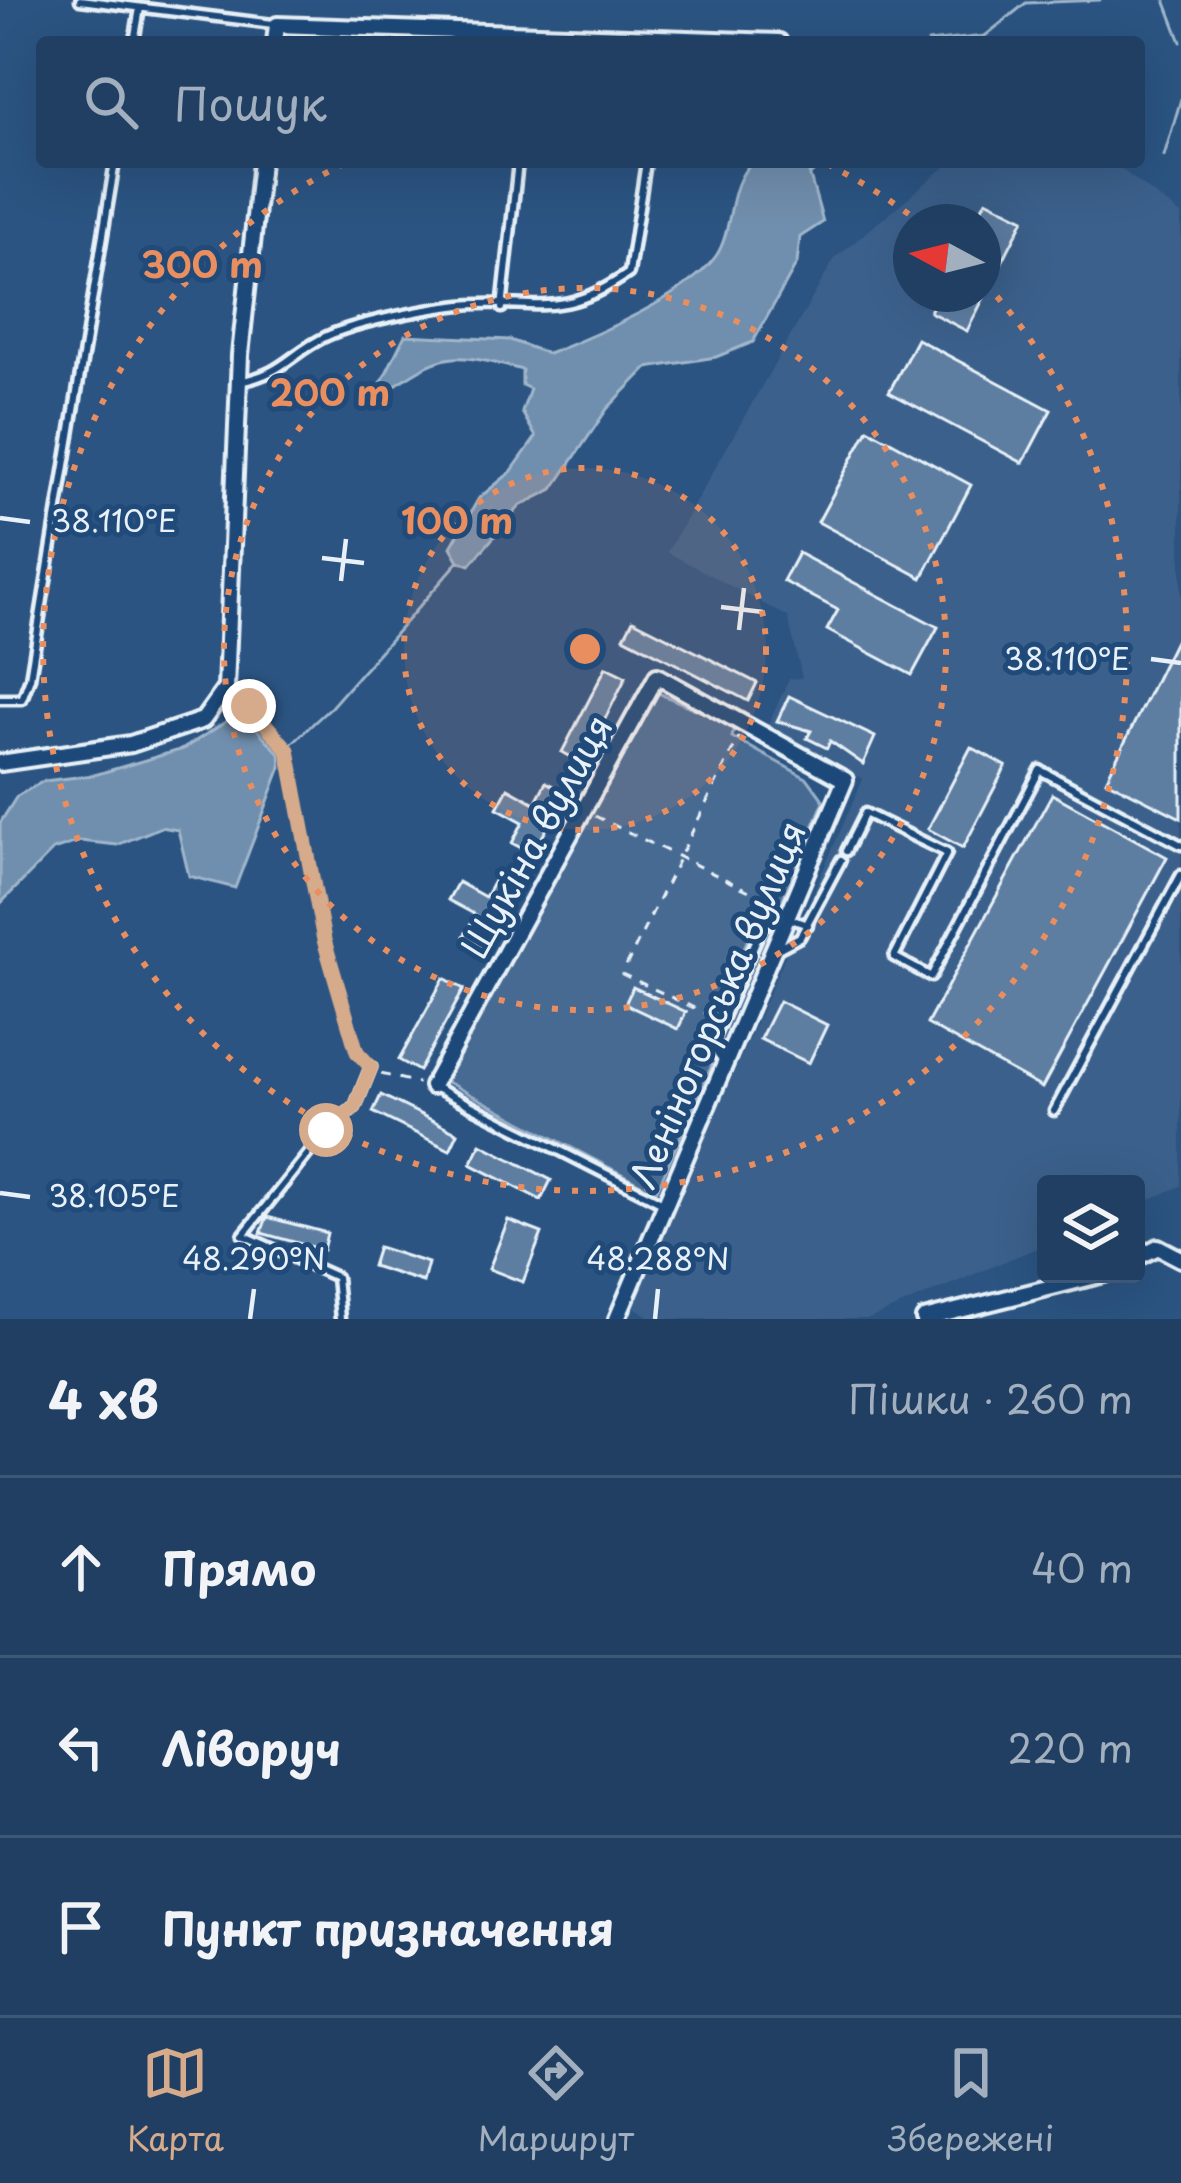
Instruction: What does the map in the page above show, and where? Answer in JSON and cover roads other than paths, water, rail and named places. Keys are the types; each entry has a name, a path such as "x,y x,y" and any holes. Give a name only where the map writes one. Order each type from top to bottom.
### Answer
{"street":[{"path":"276,36 277,25 493,36"},
{"path":"0,763 131,744 203,719 226,688 238,382 260,168"},
{"name":"Щукіна вулиця","path":"431,1086 657,676 844,780"},
{"name":"Леніногорська вулиця","path":"616,1319 844,780"},
{"path":"1145,1254 1158,1247 1181,1259"},
{"path":"925,1319 1068,1283"}],"lane":[{"path":"80,0 231,15 277,25"},
{"path":"135,36 140,8"},
{"path":"0,699 22,699 30,678 114,168"},
{"path":"502,308 517,168"},
{"path":"238,382 272,376 327,336 455,305 580,304 629,274 645,168"},
{"path":"771,952 791,945 808,925 865,812 947,854 894,957 931,977 1040,770 1181,845"},
{"path":"1054,1112 1181,875"},
{"path":"723,1062 711,1046 762,927 777,914 788,913 808,925"},
{"path":"340,1319 336,1277 243,1235 326,1130 355,1107 371,1067"},
{"path":"431,1086 663,1203"}],"waterway":[{"path":"985,36 1026,3 1100,0"},
{"path":"1165,0 1181,42"},
{"path":"1164,156 1181,99"},
{"path":"811,174 818,168"},
{"path":"290,745 331,707 459,561"}]}
